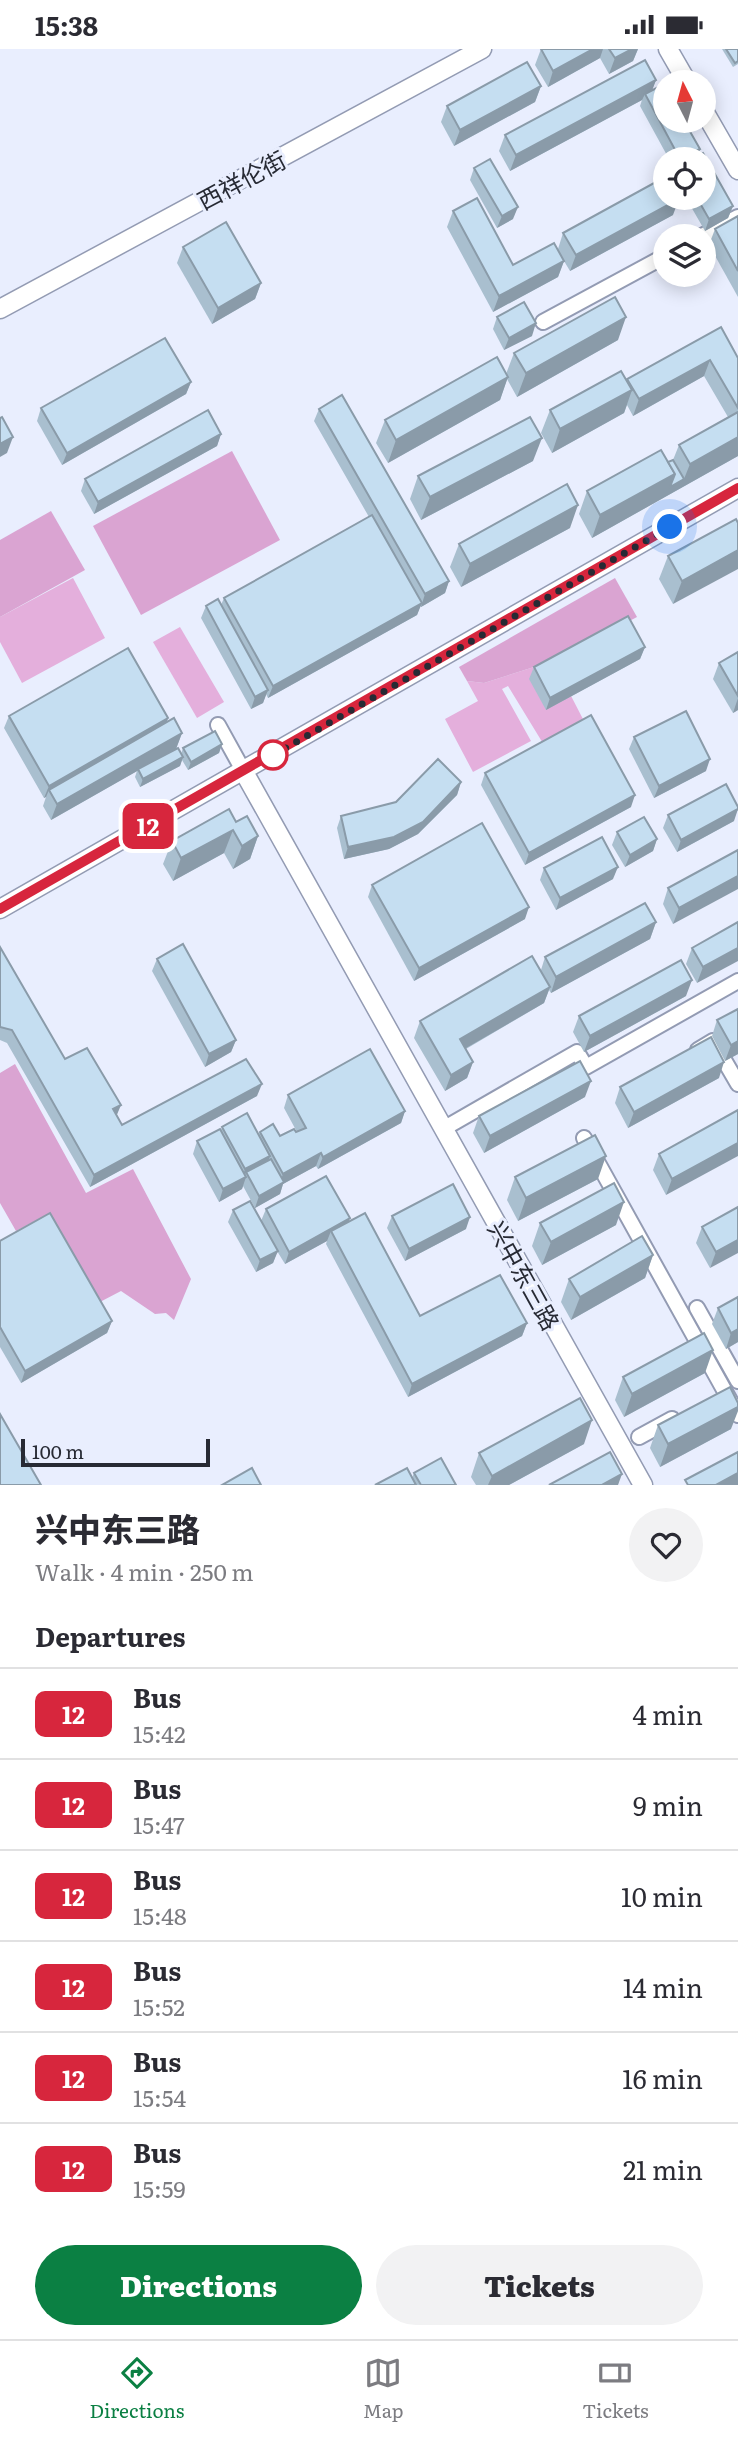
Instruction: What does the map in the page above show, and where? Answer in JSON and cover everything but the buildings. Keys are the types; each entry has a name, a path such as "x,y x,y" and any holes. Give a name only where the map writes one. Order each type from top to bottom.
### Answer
{"street":[{"name":"西祥伦街","path":"0,309 482,49"},
{"path":"668,49 680,70"},
{"path":"716,132 738,170"},
{"path":"716,229 738,217"},
{"path":"543,323 653,263"},
{"path":"0,909 738,488"},
{"path":"218,725 244,772"},
{"name":"兴中东三路","path":"244,772 443,1129 617,1451 643,1485"},
{"path":"443,1129 578,1052 586,1067 738,981"},
{"path":"680,1060 717,1036 738,1084"},
{"path":"584,1137 718,1394 738,1415"},
{"path":"697,1308 738,1381"},
{"path":"639,1437 688,1410"}],"shaded area":[{"path":"232,451 280,540 141,615 93,526"},
{"path":"51,511 85,570 0,617 0,540"},
{"path":"73,578 105,638 22,683 0,642 0,617"},
{"path":"615,578 637,617 553,661 484,683 467,681 459,667"},
{"path":"180,627 224,702 197,718 153,642"},
{"path":"553,661 585,723 544,745 508,686 502,689 531,741 473,772 445,719 478,701 467,681 484,683"},
{"path":"15,1064 86,1193 133,1169 191,1279 174,1320 166,1313 155,1314 121,1291 98,1303 46,1215 16,1231 0,1203 0,1073"}],"bus line":[{"name":"12","path":"0,909 738,488"}],"route":[{"path":"273,755 263,761 670,527"}]}
